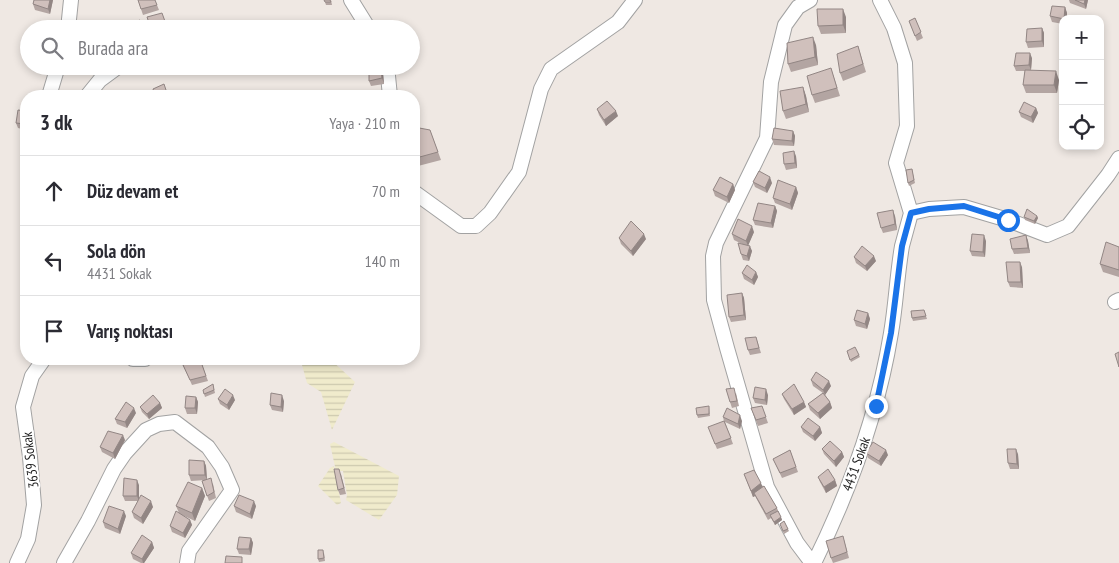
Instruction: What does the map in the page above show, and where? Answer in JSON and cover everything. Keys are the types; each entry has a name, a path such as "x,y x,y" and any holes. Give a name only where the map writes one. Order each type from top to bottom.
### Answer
{"street":[{"path":"69,20 71,0"},
{"path":"351,0 363,20"},
{"path":"420,196 461,226 476,226 490,213 519,172 541,89 552,69 618,22 635,0"},
{"path":"810,0 798,7 785,25 771,82 767,138 716,243 713,256 714,300 767,488 797,543 813,563"},
{"path":"880,0 894,28 905,62 907,126 896,163 911,213 929,209 964,206 1047,235 1068,226 1119,158"},
{"path":"51,90 55,75"},
{"path":"92,90 107,75"},
{"path":"388,75 389,90"},
{"name":"4431 Sokak","path":"813,563 832,527 853,474 876,406 891,333 902,246 911,213"},
{"name":"3639 Sokak","path":"17,563 28,539 34,505 23,407 32,376 40,365"},
{"path":"64,563 114,469 125,453 146,430 159,424 175,422 208,447 222,467 232,490 190,551 187,563"}],"shaded area":[{"path":"302,365 337,365 355,382 332,430 321,392 307,383"},
{"path":"334,442 399,476 397,495 379,520 346,500 347,495 343,471 336,471 330,444"},
{"path":"334,466 341,503 337,505 318,486 330,468"}],"building":[{"path":"34,0 50,0 48,9 33,4"},
{"path":"138,0 155,0 157,5 141,9"},
{"path":"1075,0 1085,0 1084,4"},
{"path":"1052,6 1065,7 1064,15 1059,15 1059,18 1050,16"},
{"path":"817,9 843,9 843,25 818,26"},
{"path":"162,13 164,20 148,20 147,17"},
{"path":"915,18 921,32 915,36 909,21"},
{"path":"1042,28 1042,41 1026,42 1027,29"},
{"path":"813,37 815,57 788,64 787,43"},
{"path":"858,46 863,64 840,73 837,54"},
{"path":"1016,53 1030,53 1029,65 1014,66"},
{"path":"831,68 837,88 812,95 807,76"},
{"path":"1025,70 1056,71 1054,85 1023,85"},
{"path":"369,75 382,75 382,78 369,81"},
{"path":"164,84 166,90 153,90"},
{"path":"803,87 806,104 783,111 780,91"},
{"path":"607,101 616,111 604,120 597,109"},
{"path":"1024,102 1036,108 1031,117 1019,112"},
{"path":"18,110 20,110 20,123 16,123"},
{"path":"420,128 430,130 438,152 420,157"},
{"path":"774,128 793,131 792,141 772,139"},
{"path":"794,151 795,163 784,164 783,153"},
{"path":"912,169 914,180 908,183 906,170"},
{"path":"759,171 770,177 765,188 753,182"},
{"path":"720,177 733,184 727,197 713,190"},
{"path":"778,180 796,187 790,204 773,198"},
{"path":"758,203 775,206 771,223 753,220"},
{"path":"1027,209 1037,216 1034,221 1024,217"},
{"path":"893,210 895,224 881,228 877,213"},
{"path":"738,219 752,226 746,241 732,234"},
{"path":"631,221 644,234 631,251 619,238"},
{"path":"972,234 984,235 983,252 970,251"},
{"path":"1026,235 1028,248 1012,249 1010,239"},
{"path":"1106,242 1119,247 1119,270 1100,264"},
{"path":"738,243 750,246 747,256 741,254"},
{"path":"862,246 874,256 865,266 854,257"},
{"path":"1006,262 1020,262 1021,282 1008,282"},
{"path":"747,265 756,272 752,280 742,273"},
{"path":"742,293 744,315 729,317 727,295"},
{"path":"857,310 868,313 865,324 854,320"},
{"path":"924,310 926,316 912,318 911,311"},
{"path":"756,337 759,348 748,350 745,338"},
{"path":"855,347 859,355 850,360 847,351"},
{"path":"1119,352 1119,367 1115,354"},
{"path":"183,365 202,365 206,376 190,380"},
{"path":"816,372 829,381 823,390 811,380"},
{"path":"213,384 214,390 204,394 203,390"},
{"path":"794,384 804,402 792,409 782,394"},
{"path":"755,387 766,389 765,400 753,398"},
{"path":"734,388 737,401 730,402 726,389"},
{"path":"225,389 233,395 227,405 218,399"},
{"path":"271,393 282,395 281,407 270,405"},
{"path":"823,393 830,402 818,413 808,404"},
{"path":"153,395 160,403 147,414 140,407"},
{"path":"186,396 196,397 195,408 185,408"},
{"path":"126,402 134,408 125,422 115,419"},
{"path":"709,406 709,414 697,415 696,408"},
{"path":"762,406 766,417 756,420 751,408"},
{"path":"727,408 740,415 738,424 723,417"},
{"path":"808,418 820,427 813,436 801,427"},
{"path":"724,421 731,438 715,444 708,427"},
{"path":"108,431 123,435 113,453 100,447"},
{"path":"830,441 842,452 834,461 822,449"},
{"path":"873,442 886,450 879,461 866,453"},
{"path":"1007,449 1016,449 1017,464 1008,463"},
{"path":"790,450 796,467 780,473 773,459"},
{"path":"189,460 204,461 205,475 189,475"},
{"path":"334,469 339,469 344,488 338,490"},
{"path":"828,469 835,480 824,487 818,477"},
{"path":"754,470 761,483 751,491 744,474"},
{"path":"124,478 137,480 137,496 123,496"},
{"path":"211,478 214,492 207,496 202,481"},
{"path":"188,482 202,488 192,513 176,506"},
{"path":"764,486 777,508 766,514 754,493"},
{"path":"141,495 151,501 141,518 132,512"},
{"path":"239,495 254,501 250,514 234,506"},
{"path":"109,506 124,511 118,529 103,522"},
{"path":"176,511 190,520 183,533 170,526"},
{"path":"778,511 781,517 774,522 770,515"},
{"path":"784,521 788,529 783,531 780,524"},
{"path":"142,535 152,542 142,559 131,553"},
{"path":"843,536 847,552 831,558 826,541"},
{"path":"239,537 251,538 249,549 237,549"},
{"path":"318,550 323,550 324,558 318,559"},
{"path":"226,556 242,557 242,563 225,563"}],"route":[{"path":"876,406 891,333 902,246 911,213 929,209 964,206 1008,220"}]}
